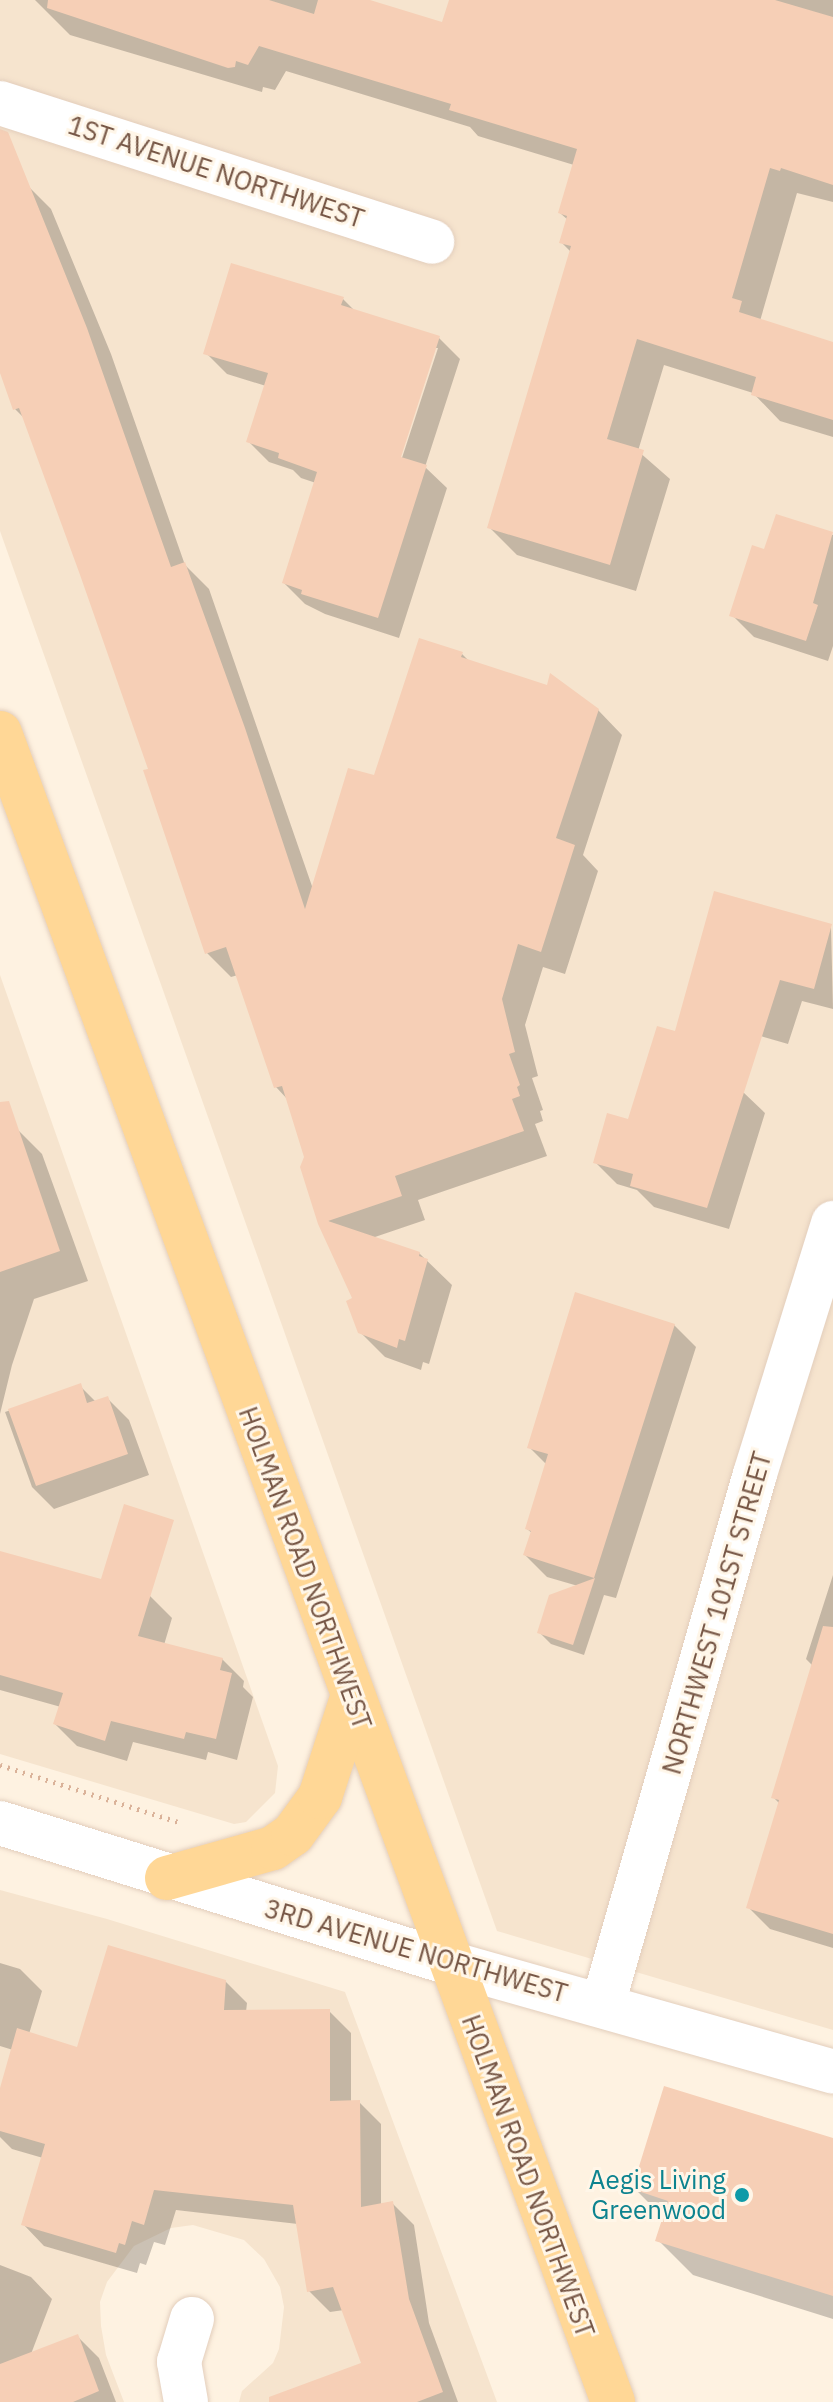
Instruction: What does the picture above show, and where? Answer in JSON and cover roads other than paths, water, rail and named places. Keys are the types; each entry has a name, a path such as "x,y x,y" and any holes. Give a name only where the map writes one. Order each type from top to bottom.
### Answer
{"main road":[{"name":"HOLMAN ROAD NORTHWEST","path":"0,733 449,1963 613,2402"},
{"path":"167,1878 273,1848 293,1834 320,1797 352,1698"}],"street":[{"name":"1ST AVENUE NORTHWEST","path":"0,103 432,242"},
{"name":"NORTHWEST 101ST STREET","path":"603,2004 755,1474 833,1223"},
{"name":"3RD AVENUE NORTHWEST","path":"0,1823 167,1878 449,1963 603,2004 833,2072"},
{"path":"186,2402 179,2362 192,2319"}],"place":[{"name":"Aegis Living Greenwood","path":"742,2195"}]}
